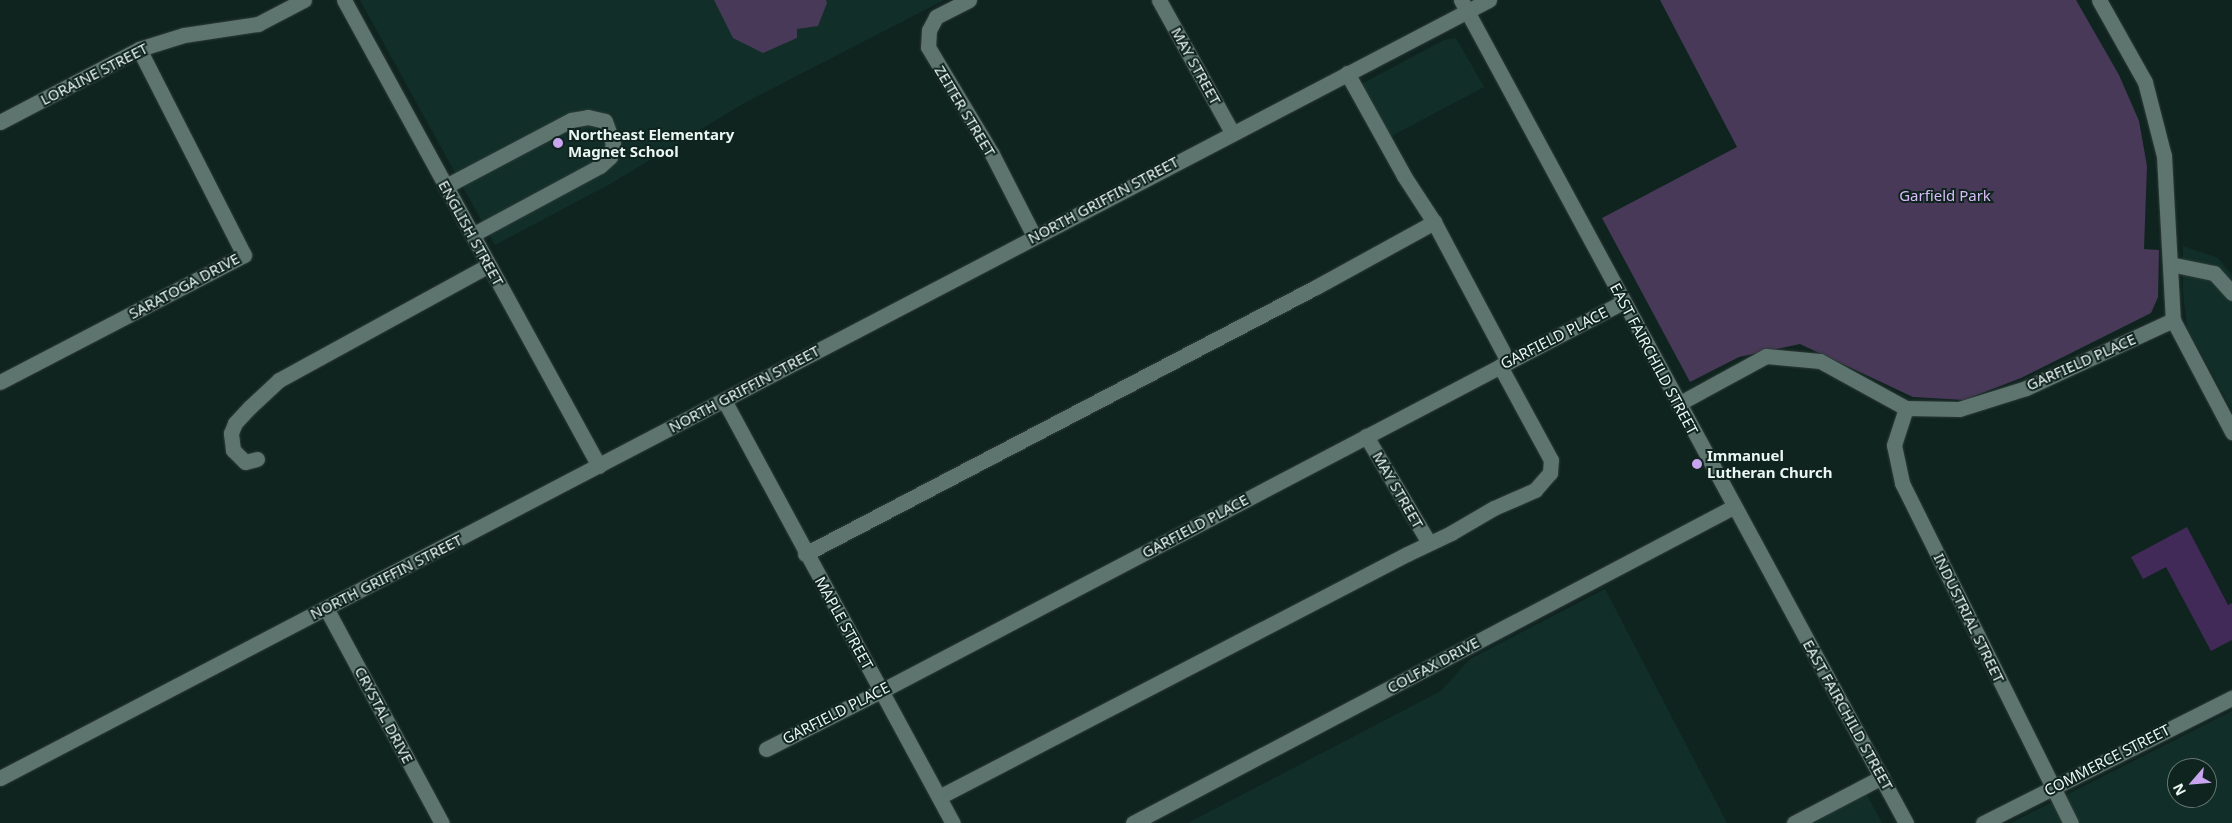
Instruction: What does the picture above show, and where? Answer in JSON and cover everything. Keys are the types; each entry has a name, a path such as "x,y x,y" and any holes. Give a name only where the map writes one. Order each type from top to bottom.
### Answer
{"street":[{"name":"LORAINE STREET","path":"0,122 139,49 184,35 258,24 304,0"},
{"name":"ENGLISH STREET","path":"344,0 599,466"},
{"name":"ZEITER STREET","path":"969,0 936,17 929,30 928,48 992,154 1034,236"},
{"name":"MAY STREET","path":"1159,0 1232,132"},
{"name":"NORTH GRIFFIN STREET","path":"0,778 599,466 1346,73 1464,5 1488,0"},
{"path":"2099,0 2145,82 2164,156 2172,320 2232,432"},
{"name":"EAST FAIRCHILD STREET","path":"1464,5 1733,507 1906,823"},
{"name":"SARATOGA DRIVE","path":"0,382 244,255 139,49"},
{"path":"939,796 1494,508 1535,490 1550,474 1551,460 1434,222 1404,176 1346,73"},
{"path":"446,186 571,120 588,117 605,121 614,142 610,157 600,166 472,235"},
{"path":"806,554 1316,287 1434,222"},
{"path":"2170,264 2214,273 2232,293"},
{"path":"257,459 245,462 232,450 231,433 235,423 279,380 489,265"},
{"name":"GARFIELD PLACE","path":"766,749 881,691 1623,302"},
{"name":"GARFIELD PLACE","path":"1678,404 1766,356 1820,361 1906,408 1959,408 2026,388 2172,320"},
{"name":"MAPLE STREET","path":"724,400 953,823"},
{"name":"INDUSTRIAL STREET","path":"1906,408 1894,445 1902,483 2071,823"},
{"name":"MAY STREET","path":"1366,436 1429,543"},
{"name":"COLFAX DRIVE","path":"1133,823 1733,507"},
{"name":"CRYSTAL DRIVE","path":"326,608 442,823"},
{"name":"COMMERCE STREET","path":"1983,823 2232,698"},
{"path":"1794,823 1882,777"}],"shaded area":[{"name":"Northeast Elementary Magnet School","path":"360,0 944,0 746,102 610,184 495,245"},
{"path":"1456,38 1484,87 1384,140 1354,88 1444,40"},
{"path":"2183,246 2218,258 2232,275 2232,410 2187,327 2183,292"},
{"path":"2187,527 2228,605 2232,603 2232,640 2211,651 2166,567 2143,579 2131,557"},
{"path":"1605,589 1727,823 1188,823 1441,691 1470,659"},
{"path":"2232,711 2232,823 2011,823"},
{"path":"1862,786 1882,823 1794,823"}],"green space":[{"path":"714,0 826,0 827,3 818,26 797,29 797,38 763,53 733,38"},
{"name":"Garfield Park","path":"1660,0 2076,0 2119,75 2139,121 2147,166 2144,249 2159,250 2158,297 2151,313 2021,378 1964,400 1913,397 1800,344 1739,357 1690,382 1602,218 1737,147"}],"place":[{"name":"Northeast Elementary Magnet School","path":"558,143"},
{"name":"Immanuel Lutheran Church","path":"1697,464"}]}
